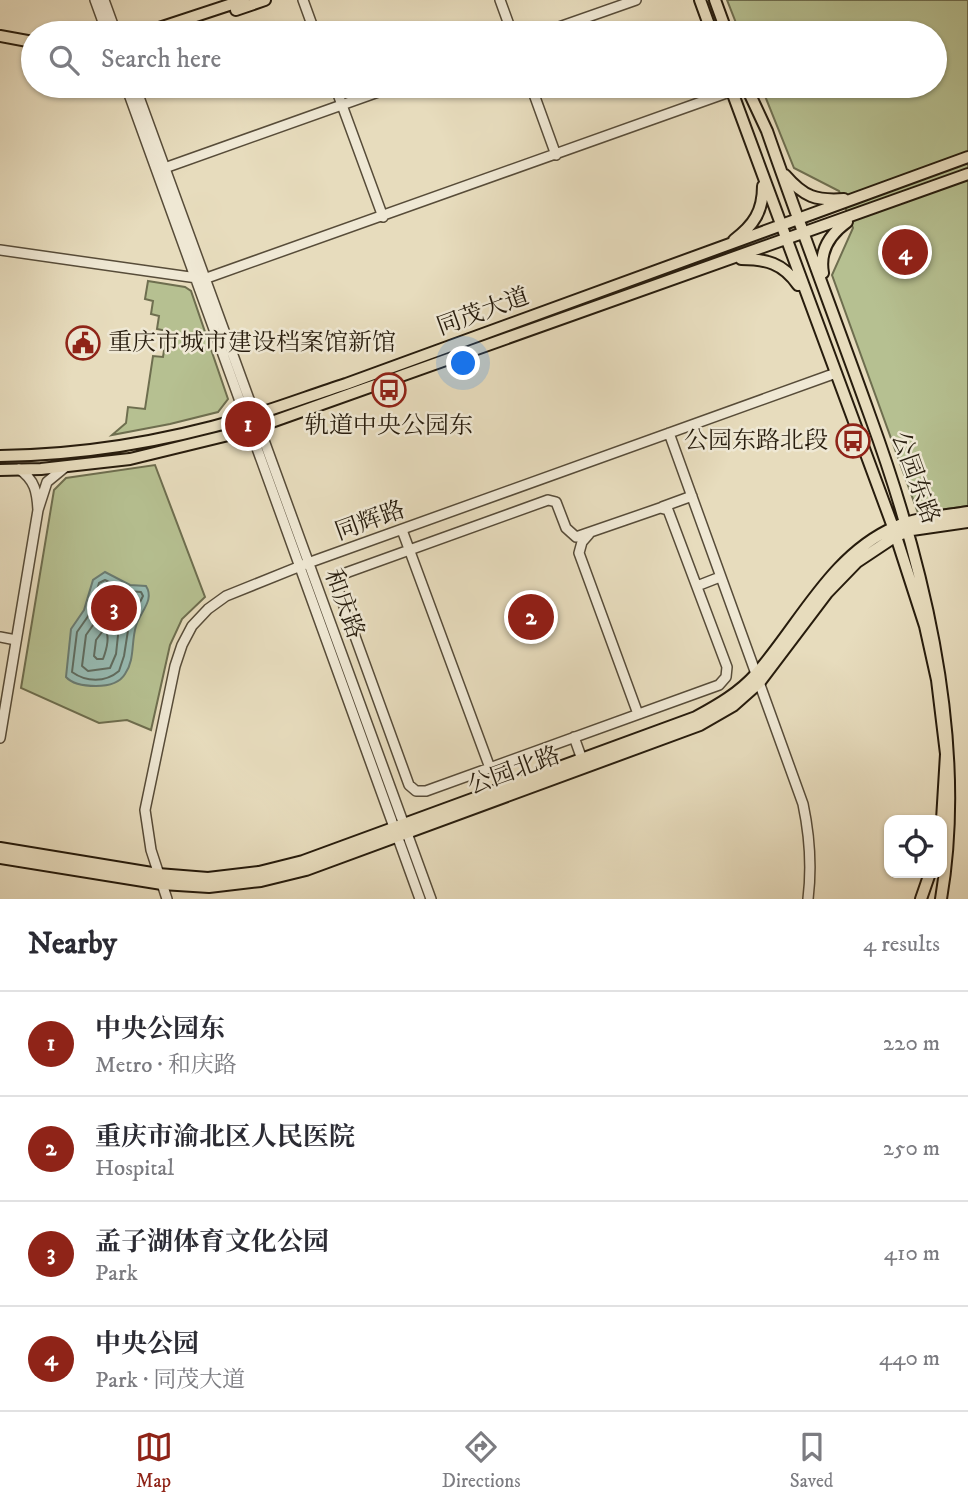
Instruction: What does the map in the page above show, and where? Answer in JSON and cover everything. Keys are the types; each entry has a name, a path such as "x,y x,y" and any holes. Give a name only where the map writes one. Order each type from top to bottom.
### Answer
{"main road":[{"path":"180,21 244,0"},
{"path":"205,21 265,0"},
{"path":"700,0 708,21"},
{"path":"715,0 723,21"},
{"path":"0,29 21,32"},
{"path":"0,36 21,40"},
{"name":"公园东路","path":"735,98 894,532 925,626 937,680 946,754 942,815"},
{"name":"公园东路","path":"752,98 767,131 942,621"},
{"name":"同茂大道","path":"0,456 47,455 128,444 249,416 346,384 968,157"},
{"path":"781,170 795,187 809,196 824,201 854,199"},
{"name":"同茂大道","path":"0,470 130,459 254,428 968,174"},
{"path":"725,246 747,230 759,215 763,199 763,176"},
{"path":"826,297 821,261 825,245 836,229 859,214"},
{"path":"731,259 760,259 776,263 790,272 810,302"},
{"name":"公园北路","path":"0,858 160,879 208,877 259,872 400,830 583,763 696,717 757,679 822,586 852,554 910,526 968,512"},
{"name":"公园北路","path":"910,526 968,522"},
{"path":"941,899 960,826 960,813"},
{"name":"公园北路","path":"0,848 160,879"},
{"path":"921,899 928,878"}],"street":[{"path":"95,0 103,21"},
{"path":"104,0 112,21"},
{"path":"303,0 311,21"},
{"path":"500,0 508,21"},
{"path":"576,21 636,0"},
{"name":"和庆路","path":"131,98 160,169"},
{"name":"和庆路","path":"139,98 199,280 400,830 420,899"},
{"path":"340,98 383,217"},
{"path":"160,169 360,98"},
{"path":"535,98 556,155"},
{"path":"0,250 199,280 556,155 705,98"},
{"name":"同辉路","path":"167,899 151,850 145,810 175,666 192,626 208,609 226,596 305,565 836,373"},
{"path":"669,433 805,815 810,835 811,875 808,899"},
{"path":"0,738 38,510 47,482 66,466"},
{"path":"19,469 32,481 38,510"},
{"path":"660,508 671,513 727,667 726,677 719,685 426,791 412,789 336,584 340,575 548,500 556,502 566,528 573,535 581,536 692,496"},
{"path":"402,530 490,768"},
{"path":"592,533 582,541 579,553 638,714"},
{"path":"697,586 720,577"},
{"path":"0,637 16,640"},
{"path":"334,646 355,638"},
{"path":"574,737 583,763"},
{"name":"和庆路","path":"400,830 431,899"}],"green space":[{"path":"727,0 968,0 968,506 918,513 832,275 853,228 839,191 794,168 766,98 947,98 947,21 735,21"},
{"path":"148,281 185,287 191,291 228,399 218,412 112,435 126,423 128,407 145,409 153,356 163,357 167,331 157,329 159,316 151,314 153,301 145,299"},
{"path":"155,465 205,597 182,619 170,645 151,730 127,720 99,723 21,688 54,490 66,478"}],"water":[{"path":"105,572 130,585 146,586 148,591 148,601 136,626 130,663 122,677 104,686 72,682 66,677 71,629 84,610 93,580"}],"place":[{"name":"中央公园","path":"905,252"},
{"name":"重庆市城市建设档案馆新馆","path":"83,343"},
{"name":"轨道中央公园东","path":"389,390"},
{"name":"中央公园东","path":"248,424"},
{"name":"公园东路北段","path":"853,441"},
{"name":"孟子湖体育文化公园","path":"114,608"},
{"name":"重庆市渝北区人民医院","path":"531,617"}]}
